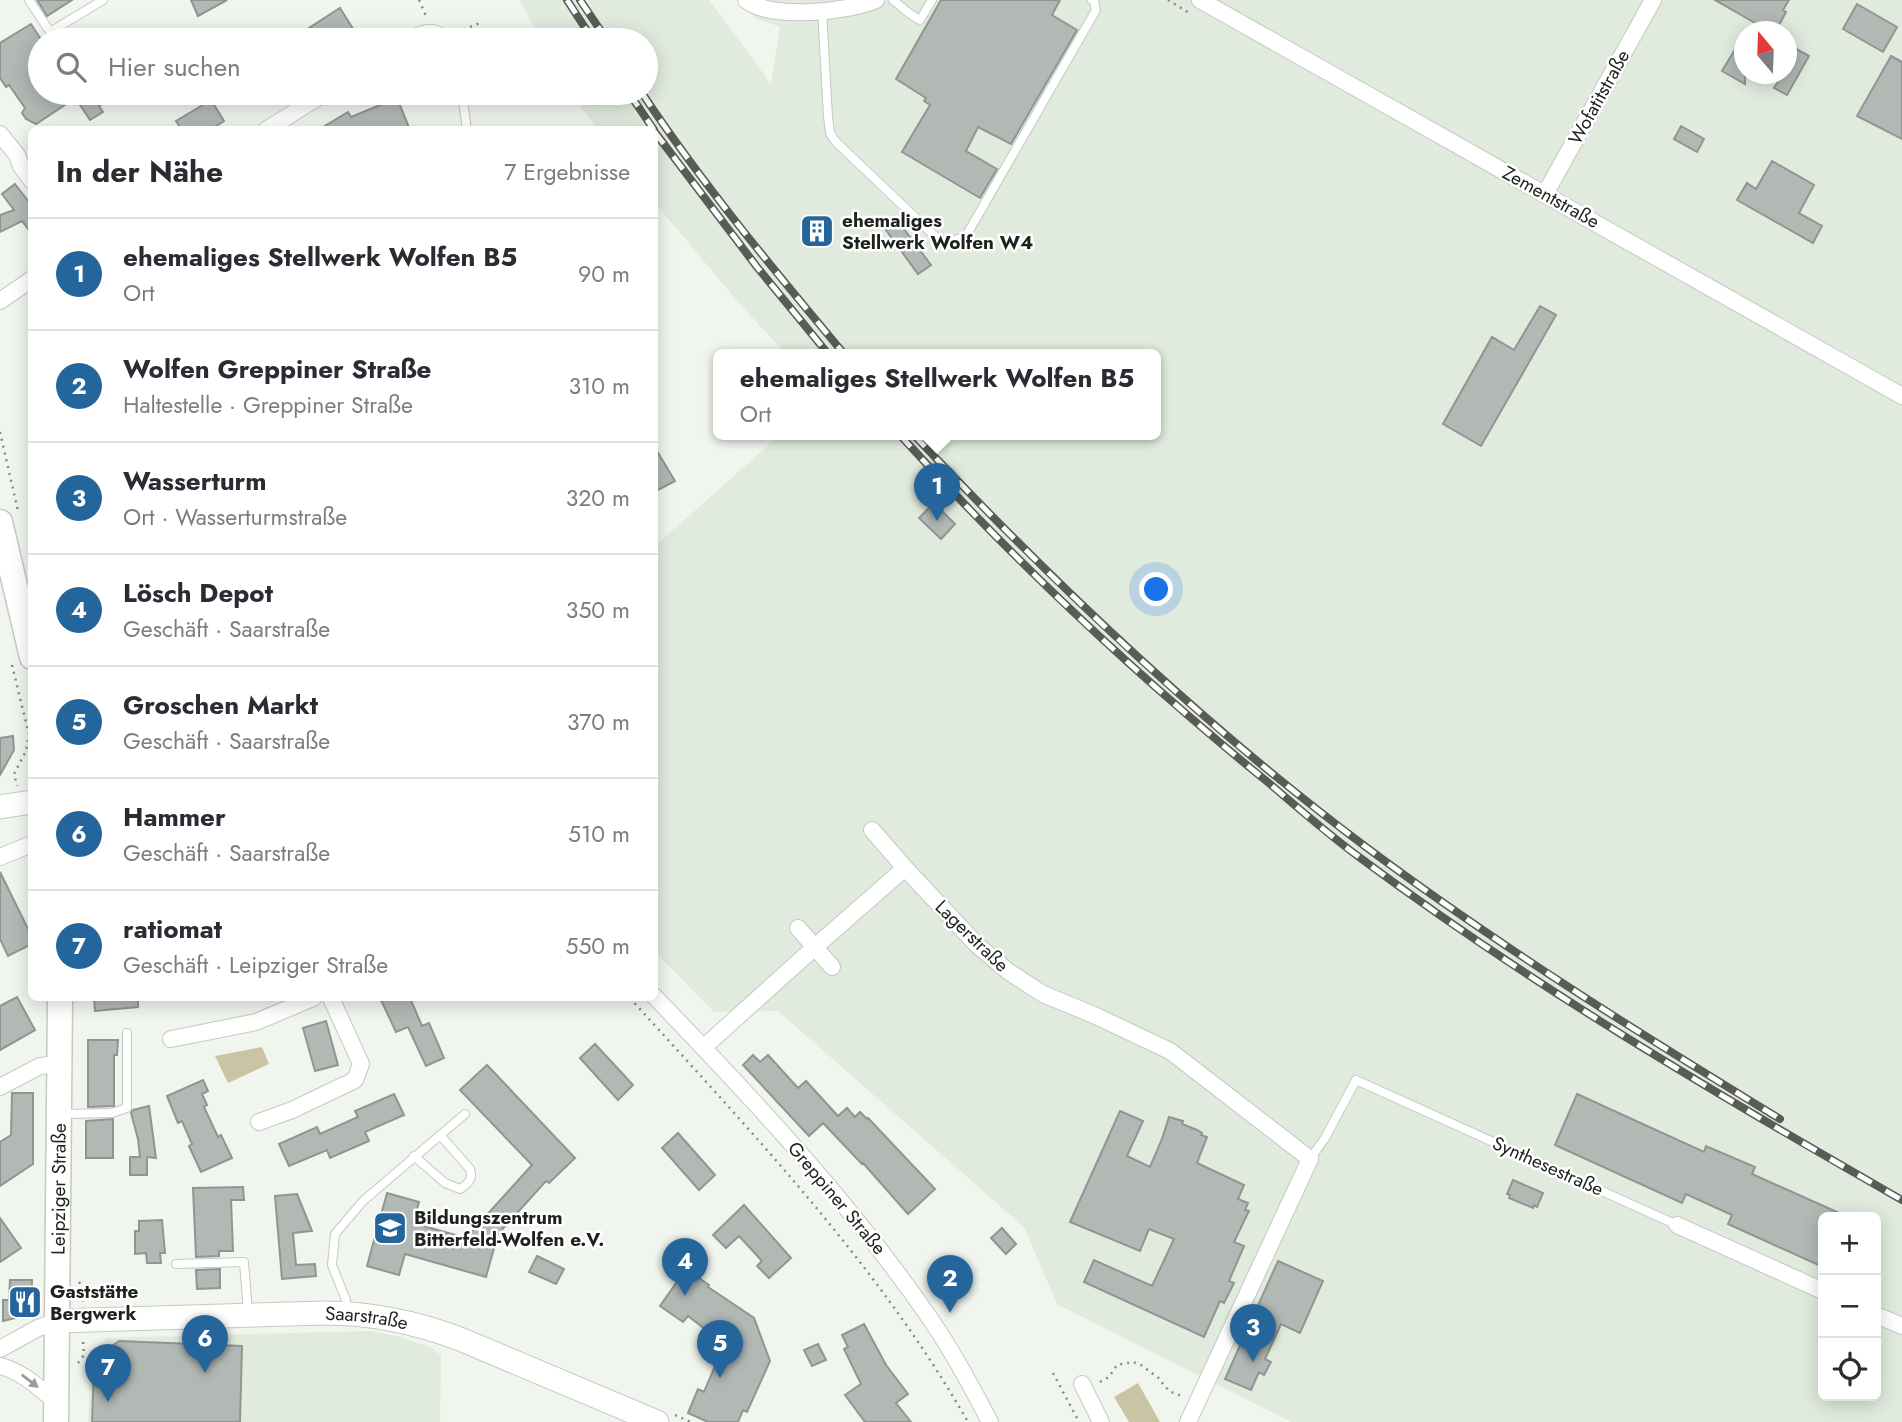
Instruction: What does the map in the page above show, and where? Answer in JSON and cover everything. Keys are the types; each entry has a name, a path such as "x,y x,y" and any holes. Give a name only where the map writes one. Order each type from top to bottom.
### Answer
{"main road":[{"path":"9,518 8,593 21,659"},
{"name":"Leipziger Straße","path":"56,1412 60,1001"}],"street":[{"path":"746,0 762,9 797,12 853,7 876,0"},
{"name":"Zementstraße","path":"1200,0 1902,396"},
{"name":"Wofatitstraße","path":"1545,194 1653,0"},
{"path":"272,126 306,105"},
{"path":"0,134 28,174"},
{"path":"0,301 28,282"},
{"name":"Lagerstraße","path":"872,830 977,945 1009,972 1043,994 1170,1051 1310,1159"},
{"path":"0,857 28,846"},
{"path":"704,1048 905,868"},
{"path":"798,928 832,967"},
{"name":"Greppiner Straße","path":"658,1000 813,1167 862,1225 933,1322 990,1422"},
{"path":"171,1039 256,1022 306,1001"},
{"path":"259,1122 292,1110 355,1080 361,1064 332,1001"},
{"path":"0,1087 40,1066 59,1065"},
{"path":"1188,1422 1310,1159"},
{"name":"Synthesestraße","path":"1677,1225 1818,1289"},
{"name":"Saarstraße","path":"57,1321 347,1313 386,1317 431,1328 657,1422"},
{"path":"1881,1317 1902,1326"},
{"path":"0,1349 57,1321"},
{"path":"0,1366 30,1379 56,1412"},
{"path":"1083,1387 1101,1422"}],"lane":[{"path":"29,0 47,28"},
{"path":"57,28 103,0"},
{"path":"893,0 920,20 932,0"},
{"path":"822,10 831,133 836,142 938,239 947,243 966,236 1096,10 1092,0"},
{"path":"464,105 466,126"},
{"path":"59,1114 112,1113 127,1108 127,1033"},
{"name":"Synthesestraße","path":"1310,1159 1325,1138 1356,1080 1677,1225"},
{"path":"347,1313 346,1300 332,1265 335,1234 363,1201 465,1114"},
{"path":"414,1156 446,1183 460,1189 468,1183 472,1175 470,1169 440,1135"},
{"path":"176,1264 244,1262 248,1315"}],"path":[{"path":"0,432 9,518"},
{"path":"21,659 28,726"},
{"path":"17,803 14,774 26,751 28,740"},
{"path":"633,1001 809,1198 874,1281 925,1353 968,1422"},
{"path":"77,1365 83,1355 83,1320"},
{"path":"1083,1387 1109,1377 1117,1365 1133,1362 1152,1371 1171,1392 1197,1402"},
{"path":"1054,1373 1079,1422"}],"shaded area":[{"path":"520,0 709,0 771,84 780,27 755,18 738,0 1902,0 1902,1422 1291,1422 1057,1304 1024,1227 778,1011 714,1012 658,955 658,543 774,440 1161,440 1161,349 781,349 658,207 658,126 596,126 579,105 658,105 658,28 534,28"},
{"path":"262,1047 269,1064 228,1083 215,1056"},
{"path":"372,1331 430,1347 441,1355 440,1422 88,1422 91,1354 107,1338"},
{"path":"1138,1383 1160,1422 1129,1422 1114,1397"}],"building":[{"path":"37,0 72,0 47,16"},
{"path":"191,0 227,0 198,16"},
{"path":"941,0 1060,0 1052,15 1077,30 1011,144 978,127 966,151 997,169 980,198 902,152 930,105 924,101 926,98 896,79"},
{"path":"1715,0 1789,0 1783,10 1786,12 1781,21 1752,21"},
{"path":"1857,4 1897,27 1883,52 1843,29"},
{"path":"340,8 352,28 309,28"},
{"path":"31,24 34,28 28,28 28,105 65,105 36,124 26,119 22,113 25,108 9,85 6,87 0,78 0,43"},
{"path":"1797,49 1809,56 1797,77"},
{"path":"1734,51 1734,78 1722,71"},
{"path":"1891,56 1902,62 1902,139 1857,116"},
{"path":"1777,84 1793,84 1787,95 1774,88"},
{"path":"80,105 100,105 103,112 90,120"},
{"path":"203,105 214,105 224,121 216,126 179,126 176,121"},
{"path":"380,105 400,105 408,126 325,126 348,112 351,117"},
{"path":"1681,126 1704,139 1697,152 1674,139"},
{"path":"1772,161 1814,185 1799,213 1822,226 1813,243 1737,200 1747,183 1756,189"},
{"path":"15,184 28,201 28,229 22,221 0,232 0,215 14,210 2,194"},
{"path":"895,217 931,265 918,274 883,226"},
{"name":"ehemaliges Stellwerk Wolfen W4","path":"813,220 816,223 820,220 831,236 817,246 803,227"},
{"path":"1540,306 1556,315 1481,446 1443,424 1492,337 1514,350"},
{"path":"658,453 675,481 658,490"},
{"path":"934,503 955,524 941,539 919,518"},
{"path":"13,736 14,750 0,775 0,738"},
{"path":"0,872 28,929 28,946 8,956 0,939"},
{"path":"17,997 35,1030 0,1050 0,1006"},
{"path":"94,1001 138,1001 138,1007 95,1011"},
{"path":"381,1001 411,1001 422,1026 429,1023 444,1058 426,1066 408,1027 396,1032"},
{"path":"326,1021 338,1065 315,1071 303,1028"},
{"path":"88,1040 118,1040 117,1055 114,1055 114,1106 88,1107"},
{"path":"595,1044 633,1085 618,1100 580,1058"},
{"path":"753,1055 760,1062 768,1055 798,1088 806,1081 838,1116 847,1108 855,1117 860,1112 935,1189 908,1214 823,1123 809,1136 743,1065"},
{"path":"487,1065 575,1158 549,1183 546,1181 498,1234 486,1277 405,1254 399,1275 367,1266 387,1193 419,1202 413,1223 466,1238 532,1165 460,1090"},
{"path":"203,1080 208,1091 202,1094 207,1105 204,1107 218,1137 221,1135 232,1158 201,1172 189,1146 192,1144 182,1121 178,1123 167,1096"},
{"path":"12,1093 33,1093 33,1164 0,1186 0,1142 11,1135"},
{"path":"394,1094 404,1115 365,1132 369,1141 330,1158 327,1150 289,1166 279,1144 317,1127 320,1134 358,1117 355,1111"},
{"path":"1577,1094 1704,1152 1706,1146 1755,1167 1752,1174 1837,1212 1818,1212 1818,1265 1728,1224 1732,1215 1686,1194 1682,1203 1555,1145"},
{"path":"149,1106 156,1158 147,1157 147,1175 130,1175 130,1157 140,1157 131,1113"},
{"path":"1120,1111 1143,1121 1127,1156 1150,1167 1169,1117 1183,1121 1182,1124 1207,1137 1197,1163 1244,1185 1238,1199 1248,1203 1245,1210 1249,1211 1234,1242 1244,1246 1229,1281 1234,1283 1224,1303 1220,1301 1204,1337 1084,1282 1094,1260 1152,1286 1174,1239 1149,1229 1140,1251 1070,1222"},
{"path":"113,1119 113,1158 86,1158 86,1121"},
{"path":"678,1133 715,1175 699,1190 662,1148"},
{"path":"1513,1180 1543,1193 1537,1207 1534,1205 1533,1208 1509,1198 1510,1195 1507,1194"},
{"path":"243,1187 244,1200 231,1200 233,1251 219,1251 219,1256 196,1257 193,1188"},
{"path":"297,1194 312,1231 293,1233 296,1265 315,1264 316,1276 282,1279 275,1196"},
{"path":"744,1205 791,1258 769,1278 757,1266 762,1261 739,1236 726,1248 713,1235"},
{"path":"0,1218 21,1248 0,1262"},
{"path":"162,1220 165,1253 160,1253 161,1263 147,1263 146,1253 135,1254 135,1231 139,1231 139,1221"},
{"path":"1002,1228 1016,1244 1006,1254 991,1238"},
{"path":"537,1256 564,1269 556,1284 529,1272"},
{"path":"1278,1261 1323,1281 1300,1333 1281,1324 1265,1359 1271,1362 1264,1375 1259,1372 1251,1390 1225,1379"},
{"path":"220,1269 220,1288 197,1289 196,1270"},
{"path":"686,1269 754,1318 770,1361 747,1412 743,1410 738,1422 708,1422 688,1413 698,1389 704,1392 722,1350 711,1343 715,1337 688,1316 683,1322 660,1306"},
{"path":"10,1280 32,1280 31,1311 29,1315 3,1321 3,1300 9,1300"},
{"path":"864,1324 886,1365 908,1394 896,1403 911,1422 865,1422 845,1395 861,1384 844,1349 848,1347 842,1335"},
{"path":"119,1341 242,1346 240,1422 92,1422 94,1365 101,1356 101,1347 109,1348"},
{"path":"818,1344 826,1360 812,1366 804,1350"}],"railway":[{"path":"567,0 585,28"},
{"path":"580,0 599,28"},
{"path":"637,105 651,126"},
{"path":"650,105 714,194 840,349"},
{"path":"658,136 757,267 824,349"},
{"path":"905,440 987,528 1078,617 1173,702 1347,848 1490,950 1557,994 1694,1079 1902,1200"},
{"path":"919,440 1021,545 1131,651 1246,752 1306,800 1416,884 1518,954 1780,1119"}],"place":[{"name":"ehemaliges Stellwerk Wolfen W4","path":"817,231"},
{"name":"ehemaliges Stellwerk Wolfen B5","path":"937,521"},
{"name":"Bildungszentrum Bitterfeld-Wolfen e.V.","path":"390,1228"},
{"name":"Lösch Depot","path":"685,1296"},
{"name":"Gaststätte Bergwerk","path":"25,1302"},
{"name":"Wolfen Greppiner Straße","path":"950,1313"},
{"name":"Wasserturm","path":"1253,1362"},
{"name":"Hammer","path":"205,1373"},
{"name":"Groschen Markt","path":"720,1378"},
{"name":"ratiomat","path":"108,1402"}]}
